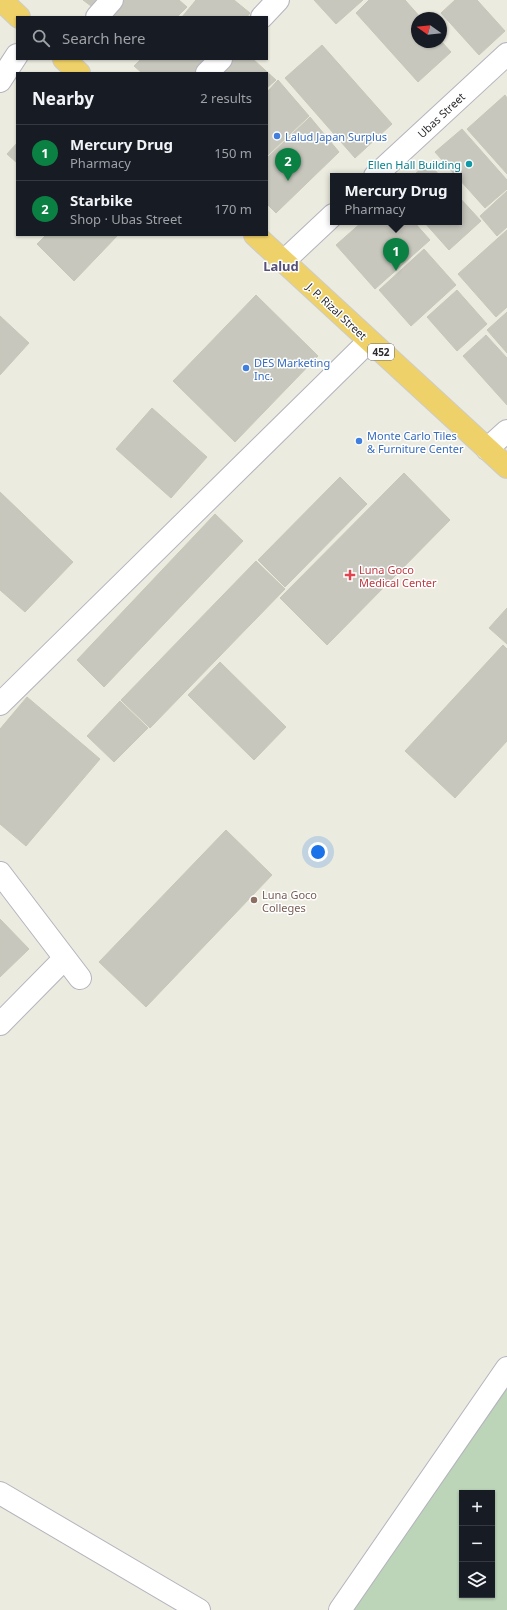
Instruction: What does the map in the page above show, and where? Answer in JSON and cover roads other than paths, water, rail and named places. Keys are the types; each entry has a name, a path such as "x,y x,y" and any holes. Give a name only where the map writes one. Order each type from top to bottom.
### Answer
{"highway":[{"path":"1,0 18,16"},
{"path":"65,60 78,72"},
{"name":"J. P. Rizal Street","path":"256,236 507,467"}],"street":[{"path":"98,16 112,0"},
{"path":"263,16 278,0"},
{"name":"Ubas Street","path":"378,173 507,54"},
{"path":"0,81 16,57"},
{"path":"208,72 220,60"},
{"path":"284,261 330,218"},
{"path":"0,704 369,341"},
{"path":"487,449 507,431"},
{"path":"0,873 64,959 80,978"},
{"path":"0,1024 64,959"},
{"path":"340,1610 507,1368"},
{"path":"0,1493 199,1610"}],"place":[{"name":"Lalud Japan Surplus","path":"277,136"},
{"name":"Ellen Hall Building","path":"469,164"},
{"name":"Starbike","path":"288,181"},
{"name":"Mercury Drug","path":"396,271"},
{"name":"DES Marketing Inc.","path":"246,368"},
{"name":"Monte Carlo Tiles & Furniture Center","path":"359,441"},
{"name":"Luna Goco Medical Center","path":"350,575"},
{"name":"Luna Goco Colleges","path":"254,900"}],"district":[{"name":"Lalud","path":"281,266"}]}
